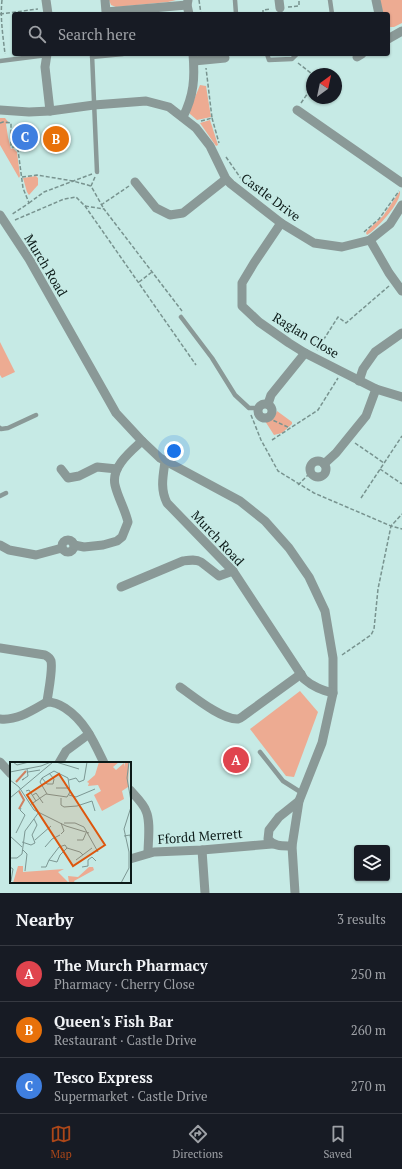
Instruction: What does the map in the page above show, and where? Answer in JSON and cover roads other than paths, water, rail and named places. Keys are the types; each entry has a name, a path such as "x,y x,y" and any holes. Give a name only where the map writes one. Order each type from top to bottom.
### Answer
{"street":[{"path":"105,0 106,12 188,6"},
{"path":"376,0 379,12"},
{"path":"390,38 402,31"},
{"path":"47,56 45,67 50,111"},
{"path":"183,117 188,107 194,87 194,57 206,60 225,58"},
{"name":"Castle Drive","path":"0,110 30,112 50,111 94,105 146,101 169,107 196,128 210,146 226,179 281,223 314,243 342,247 370,240 390,224 402,205"},
{"path":"297,110 401,186"},
{"path":"135,182 156,208 170,216 183,213 226,179"},
{"name":"Murch Road","path":"2,222 29,259 116,413 142,441 165,462 162,483 164,497 167,503 233,571 304,679 309,684 319,689 333,692"},
{"name":"Raglan Close","path":"281,223 242,283 242,306 259,322 308,354 376,389 402,397"},
{"path":"370,240 402,291"},
{"path":"359,381 363,369 375,352 402,333"},
{"path":"268,404 271,395 308,354"},
{"path":"311,472 313,464 317,462 324,464 348,439 366,416 376,389"},
{"path":"262,404 268,404 272,408 272,414 268,418 262,418 258,414 258,408 262,404"},
{"path":"0,545 9,550 36,554 62,548 65,552 68,552 72,550 74,545 84,547 103,545 117,541 122,537 128,522 115,484 115,476 117,469 142,441"},
{"path":"165,462 240,501 265,521 289,548 309,577 325,611 333,658 333,692 322,743 300,797 292,846 295,893"},
{"path":"62,469 68,478 79,476 97,467 117,469"},
{"path":"121,587 189,560 198,560 218,576 233,571"},
{"path":"0,648 44,655 48,657 51,662 51,670 47,702"},
{"path":"180,687 221,715 237,719 241,718 301,674"},
{"path":"0,719 5,720 18,717 47,702 60,705 80,720 103,762"},
{"path":"60,762 66,751 89,734"},
{"path":"0,762 10,773"},
{"path":"131,791 142,804 148,815 148,853"},
{"path":"272,844 268,839 268,830 300,797"},
{"name":"Ffordd Merrett","path":"131,859 148,853 272,844 292,846"},
{"path":"202,850 205,893"}],"lane":[{"path":"235,0 236,12"},
{"path":"330,0 332,12"},
{"path":"0,61 33,56"},
{"path":"92,56 97,172"},
{"path":"268,56 269,60 292,59 294,56"},
{"path":"181,317 212,358 235,395 249,408 258,408"},
{"path":"0,428 8,428 36,415"},
{"path":"0,496 6,493"},
{"path":"260,752 282,781 300,797"}],"place":[{"name":"Tesco Express","path":"25,137"},
{"name":"Queen's Fish Bar","path":"56,139"},
{"name":"The Murch Pharmacy","path":"236,760"}]}
